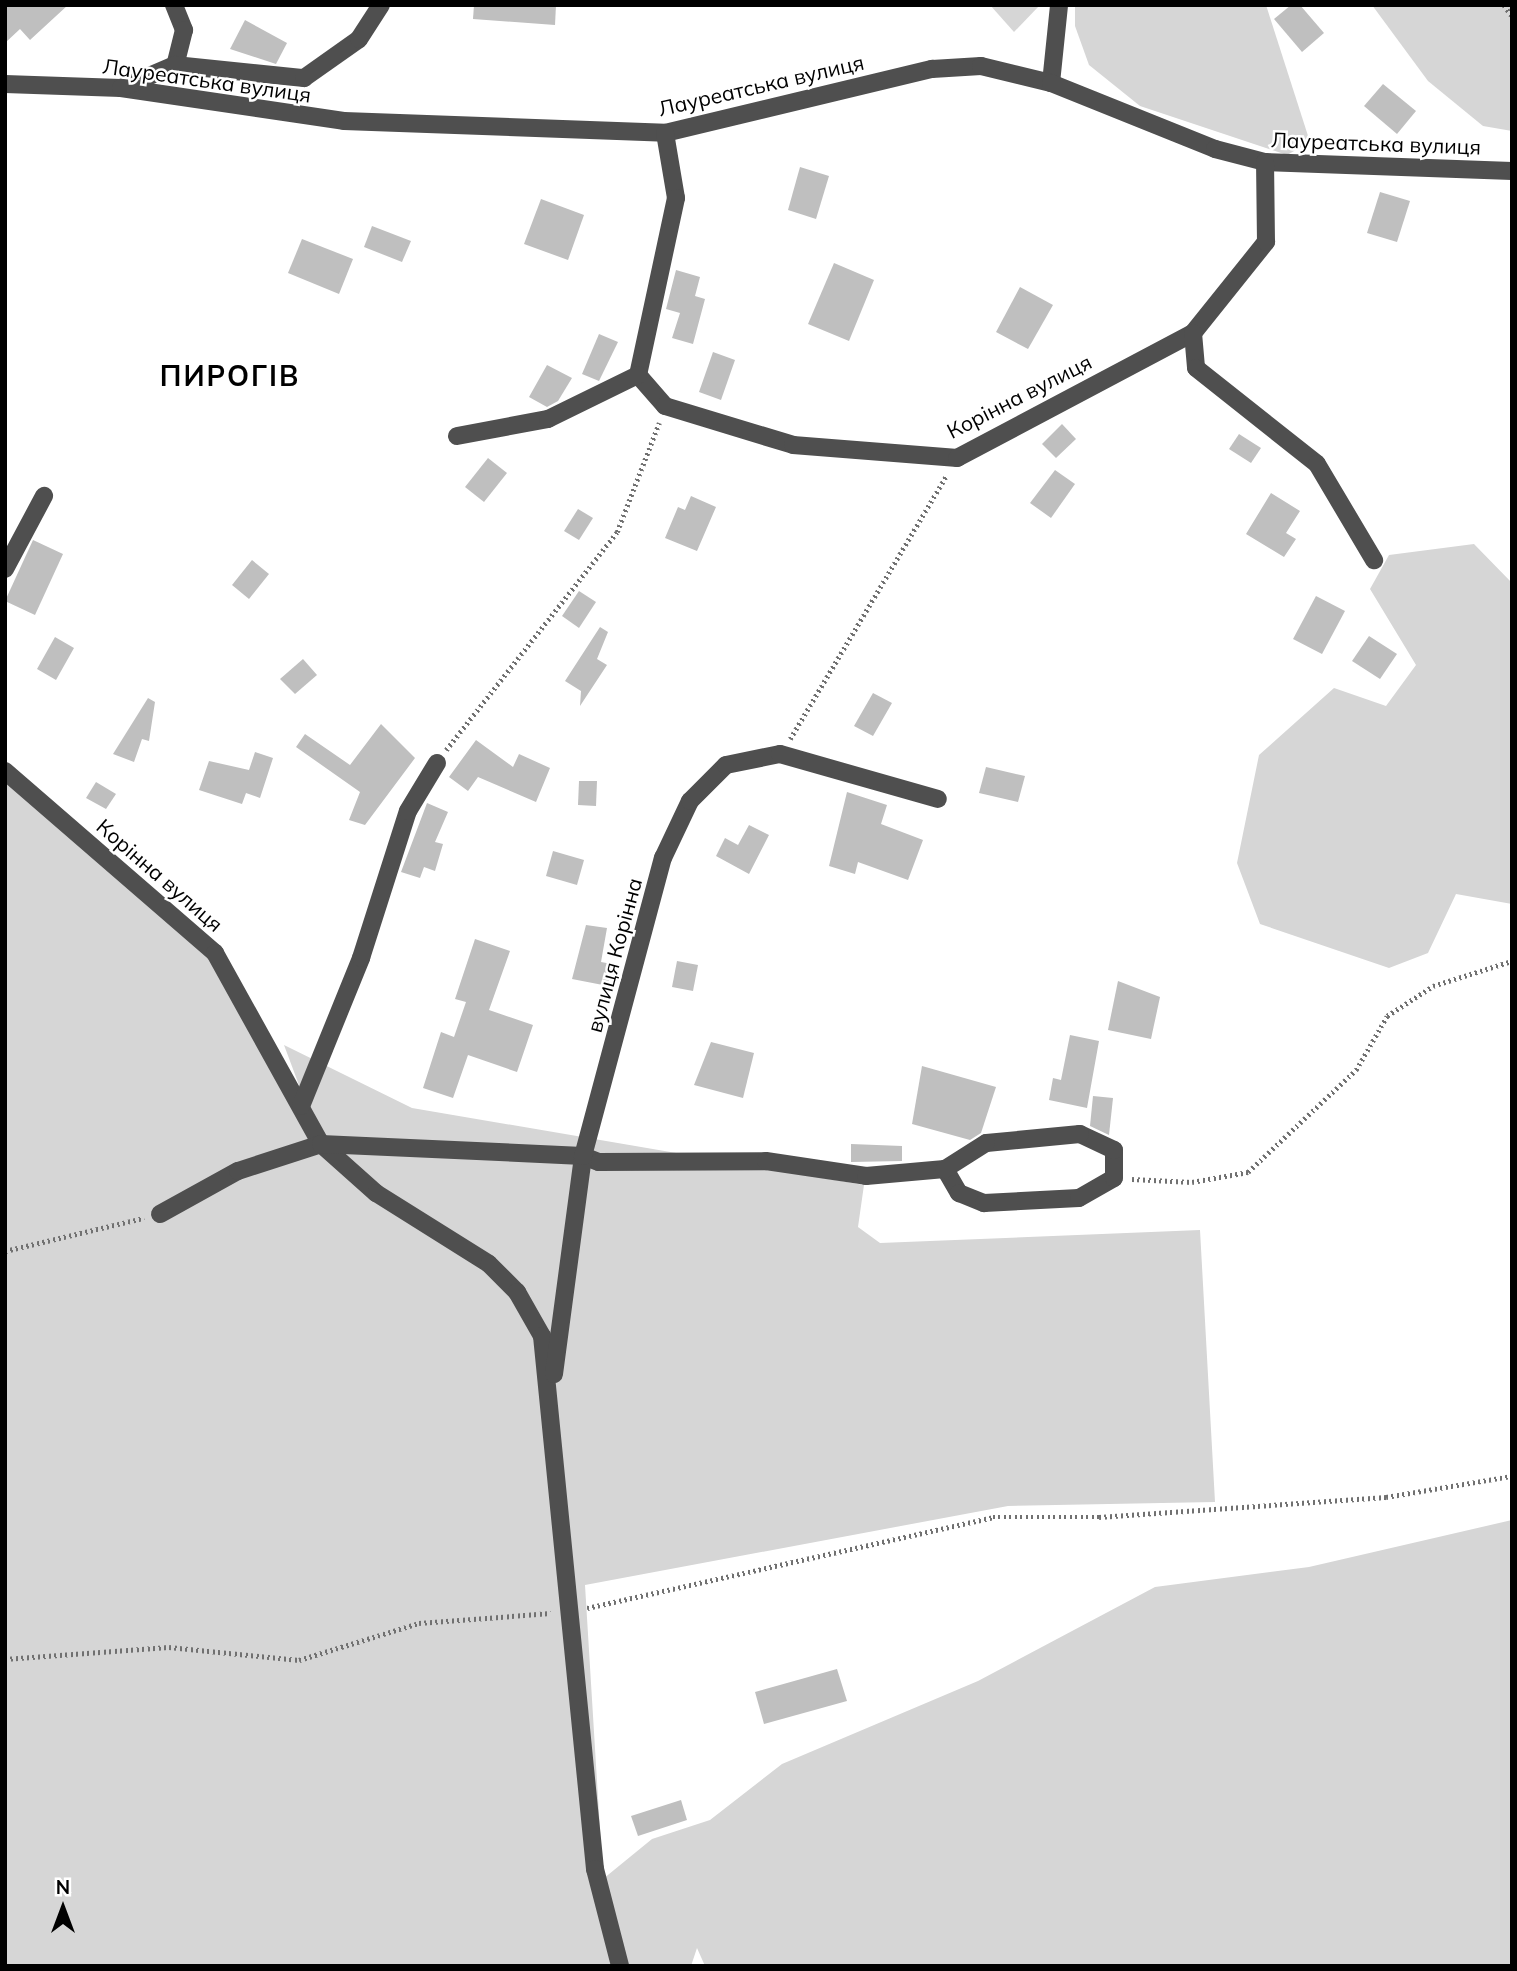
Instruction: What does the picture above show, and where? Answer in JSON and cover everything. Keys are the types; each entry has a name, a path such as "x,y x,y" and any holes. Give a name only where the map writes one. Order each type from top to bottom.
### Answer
{"street":[{"path":"174,5 184,30 175,65"},
{"path":"121,88 175,65 304,78 359,39 380,5"},
{"path":"1051,83 1059,5"},
{"name":"Лауреатська вулиця","path":"5,84 121,88 344,121 665,133 933,69 981,66 1051,83 1215,149 1265,162 1512,171"},
{"path":"638,375 676,198 665,133"},
{"name":"Корінна вулиця","path":"665,405 793,445 957,458 1193,333 1266,243 1265,162"},
{"path":"1193,333 1196,368 1317,464 1374,560"},
{"path":"638,375 665,405"},
{"path":"457,436 548,419 638,375"},
{"path":"5,569 44,496"},
{"name":"вулиця Корінна","path":"552,1391 583,1156 663,858 685,813 726,765 780,754 938,799"},
{"path":"301,1106 360,958 408,811 437,762"},
{"name":"Корінна вулиця","path":"5,771 215,954 321,1144"},
{"path":"160,1214 238,1171 321,1144 583,1156 598,1162 766,1161 866,1176 945,1169 986,1143 1080,1134 1114,1150 1114,1178 1079,1198 984,1203 959,1193 945,1169"},
{"path":"321,1144 376,1193 489,1264 517,1292 542,1336 552,1391 595,1869 620,1966"}],"path":[{"path":"1504,5 1512,16"},
{"path":"437,762 617,532 665,405"},
{"path":"780,754 846,655 957,458"},
{"path":"1114,1178 1192,1182 1248,1172 1356,1070 1387,1016 1433,985 1512,961"},
{"path":"5,1251 160,1214"},
{"path":"5,1659 169,1647 299,1660 419,1623 571,1612 993,1517 1099,1517 1386,1497 1512,1476"}],"shaded area":[{"path":"990,5 1040,5 1014,32"},
{"path":"1075,5 1266,5 1310,142 1287,155 1140,106 1089,65 1075,26"},
{"path":"1372,5 1512,5 1512,131 1483,126 1428,81"},
{"path":"1474,544 1512,583 1512,904 1456,894 1428,953 1389,968 1260,924 1237,863 1259,755 1334,688 1386,706 1416,665 1370,589 1389,555"},
{"path":"5,771 215,953 318,1136 284,1045 412,1108 864,1185 858,1227 880,1243 1200,1230 1215,1502 1008,1506 585,1585 603,1879 652,1839 710,1820 782,1764 978,1681 1155,1587 1309,1567 1512,1520 1512,1966 705,1966 697,1948 691,1966 5,1966"}],"building":[{"path":"5,5 68,5 30,40 20,29 5,43"},
{"path":"474,5 556,5 555,25 473,19"},
{"path":"1291,5 1300,5 1324,33 1302,52 1274,19"},
{"path":"245,20 287,43 276,64 230,49"},
{"path":"1383,84 1416,111 1397,134 1364,106"},
{"path":"800,167 829,176 816,219 788,210"},
{"path":"1380,192 1410,201 1397,242 1367,233"},
{"path":"541,199 584,215 568,260 524,244"},
{"path":"372,226 411,241 402,262 364,247"},
{"path":"302,239 353,259 339,294 288,273"},
{"path":"834,263 874,280 849,341 808,324"},
{"path":"676,270 700,277 695,296 705,299 693,344 672,338 680,313 666,309"},
{"path":"1020,287 1053,305 1028,349 996,332"},
{"path":"599,334 618,342 599,381 582,374"},
{"path":"713,352 735,360 721,400 699,392"},
{"path":"547,365 572,378 558,401 547,407 529,397"},
{"path":"1062,424 1076,439 1056,458 1042,444"},
{"path":"1239,434 1261,448 1251,463 1229,449"},
{"path":"488,458 507,473 484,502 465,487"},
{"path":"1055,470 1075,484 1051,518 1030,503"},
{"path":"1271,493 1300,511 1286,533 1296,539 1284,557 1246,534"},
{"path":"691,496 716,507 697,551 665,538 678,507 685,510"},
{"path":"578,509 593,518 579,540 564,531"},
{"path":"33,540 63,554 35,615 5,601"},
{"path":"252,560 269,574 249,599 232,585"},
{"path":"579,591 596,602 579,628 562,616"},
{"path":"1316,596 1345,611 1322,654 1293,639"},
{"path":"600,627 608,632 597,659 607,665 580,706 581,691 565,681"},
{"path":"1369,636 1397,654 1380,679 1352,661"},
{"path":"55,637 74,648 56,680 37,669"},
{"path":"303,659 317,675 295,694 280,679"},
{"path":"873,693 892,703 873,736 854,726"},
{"path":"148,698 155,702 149,741 142,739 134,762 113,754"},
{"path":"381,724 415,758 365,825 349,820 360,792 296,747 305,734 350,765"},
{"path":"476,740 513,767 519,754 550,768 536,802 478,777 468,791 449,777"},
{"path":"255,752 273,758 260,798 246,793 242,804 199,790 209,761 249,770"},
{"path":"986,767 1025,776 1018,802 979,793"},
{"path":"579,781 597,781 596,806 578,805"},
{"path":"96,782 116,794 106,809 86,798"},
{"path":"847,792 887,805 881,824 923,840 908,880 858,862 855,874 829,866"},
{"path":"427,803 448,812 435,842 443,844 435,871 424,867 420,878 401,872"},
{"path":"749,825 769,835 749,874 716,856 725,838 738,845"},
{"path":"553,851 584,860 577,885 546,876"},
{"path":"586,925 607,928 601,962 612,964 608,986 572,979"},
{"path":"475,939 510,951 489,1010 533,1025 517,1072 468,1055 453,1098 423,1088 441,1032 454,1037 466,1002 455,999"},
{"path":"677,961 698,965 693,991 672,987"},
{"path":"1118,981 1160,997 1151,1039 1108,1030"},
{"path":"1070,1035 1099,1041 1087,1108 1049,1100 1053,1078 1061,1080"},
{"path":"711,1042 754,1053 743,1098 694,1085"},
{"path":"922,1066 996,1087 981,1133 970,1140 912,1124"},
{"path":"1093,1096 1113,1098 1109,1135 1090,1126"},
{"path":"851,1144 902,1146 902,1161 851,1162"},
{"path":"837,1669 847,1701 764,1724 755,1692"},
{"path":"681,1800 687,1820 638,1836 631,1816"}],"district":[{"name":"ПИРОГІВ","path":"230,376"}]}
